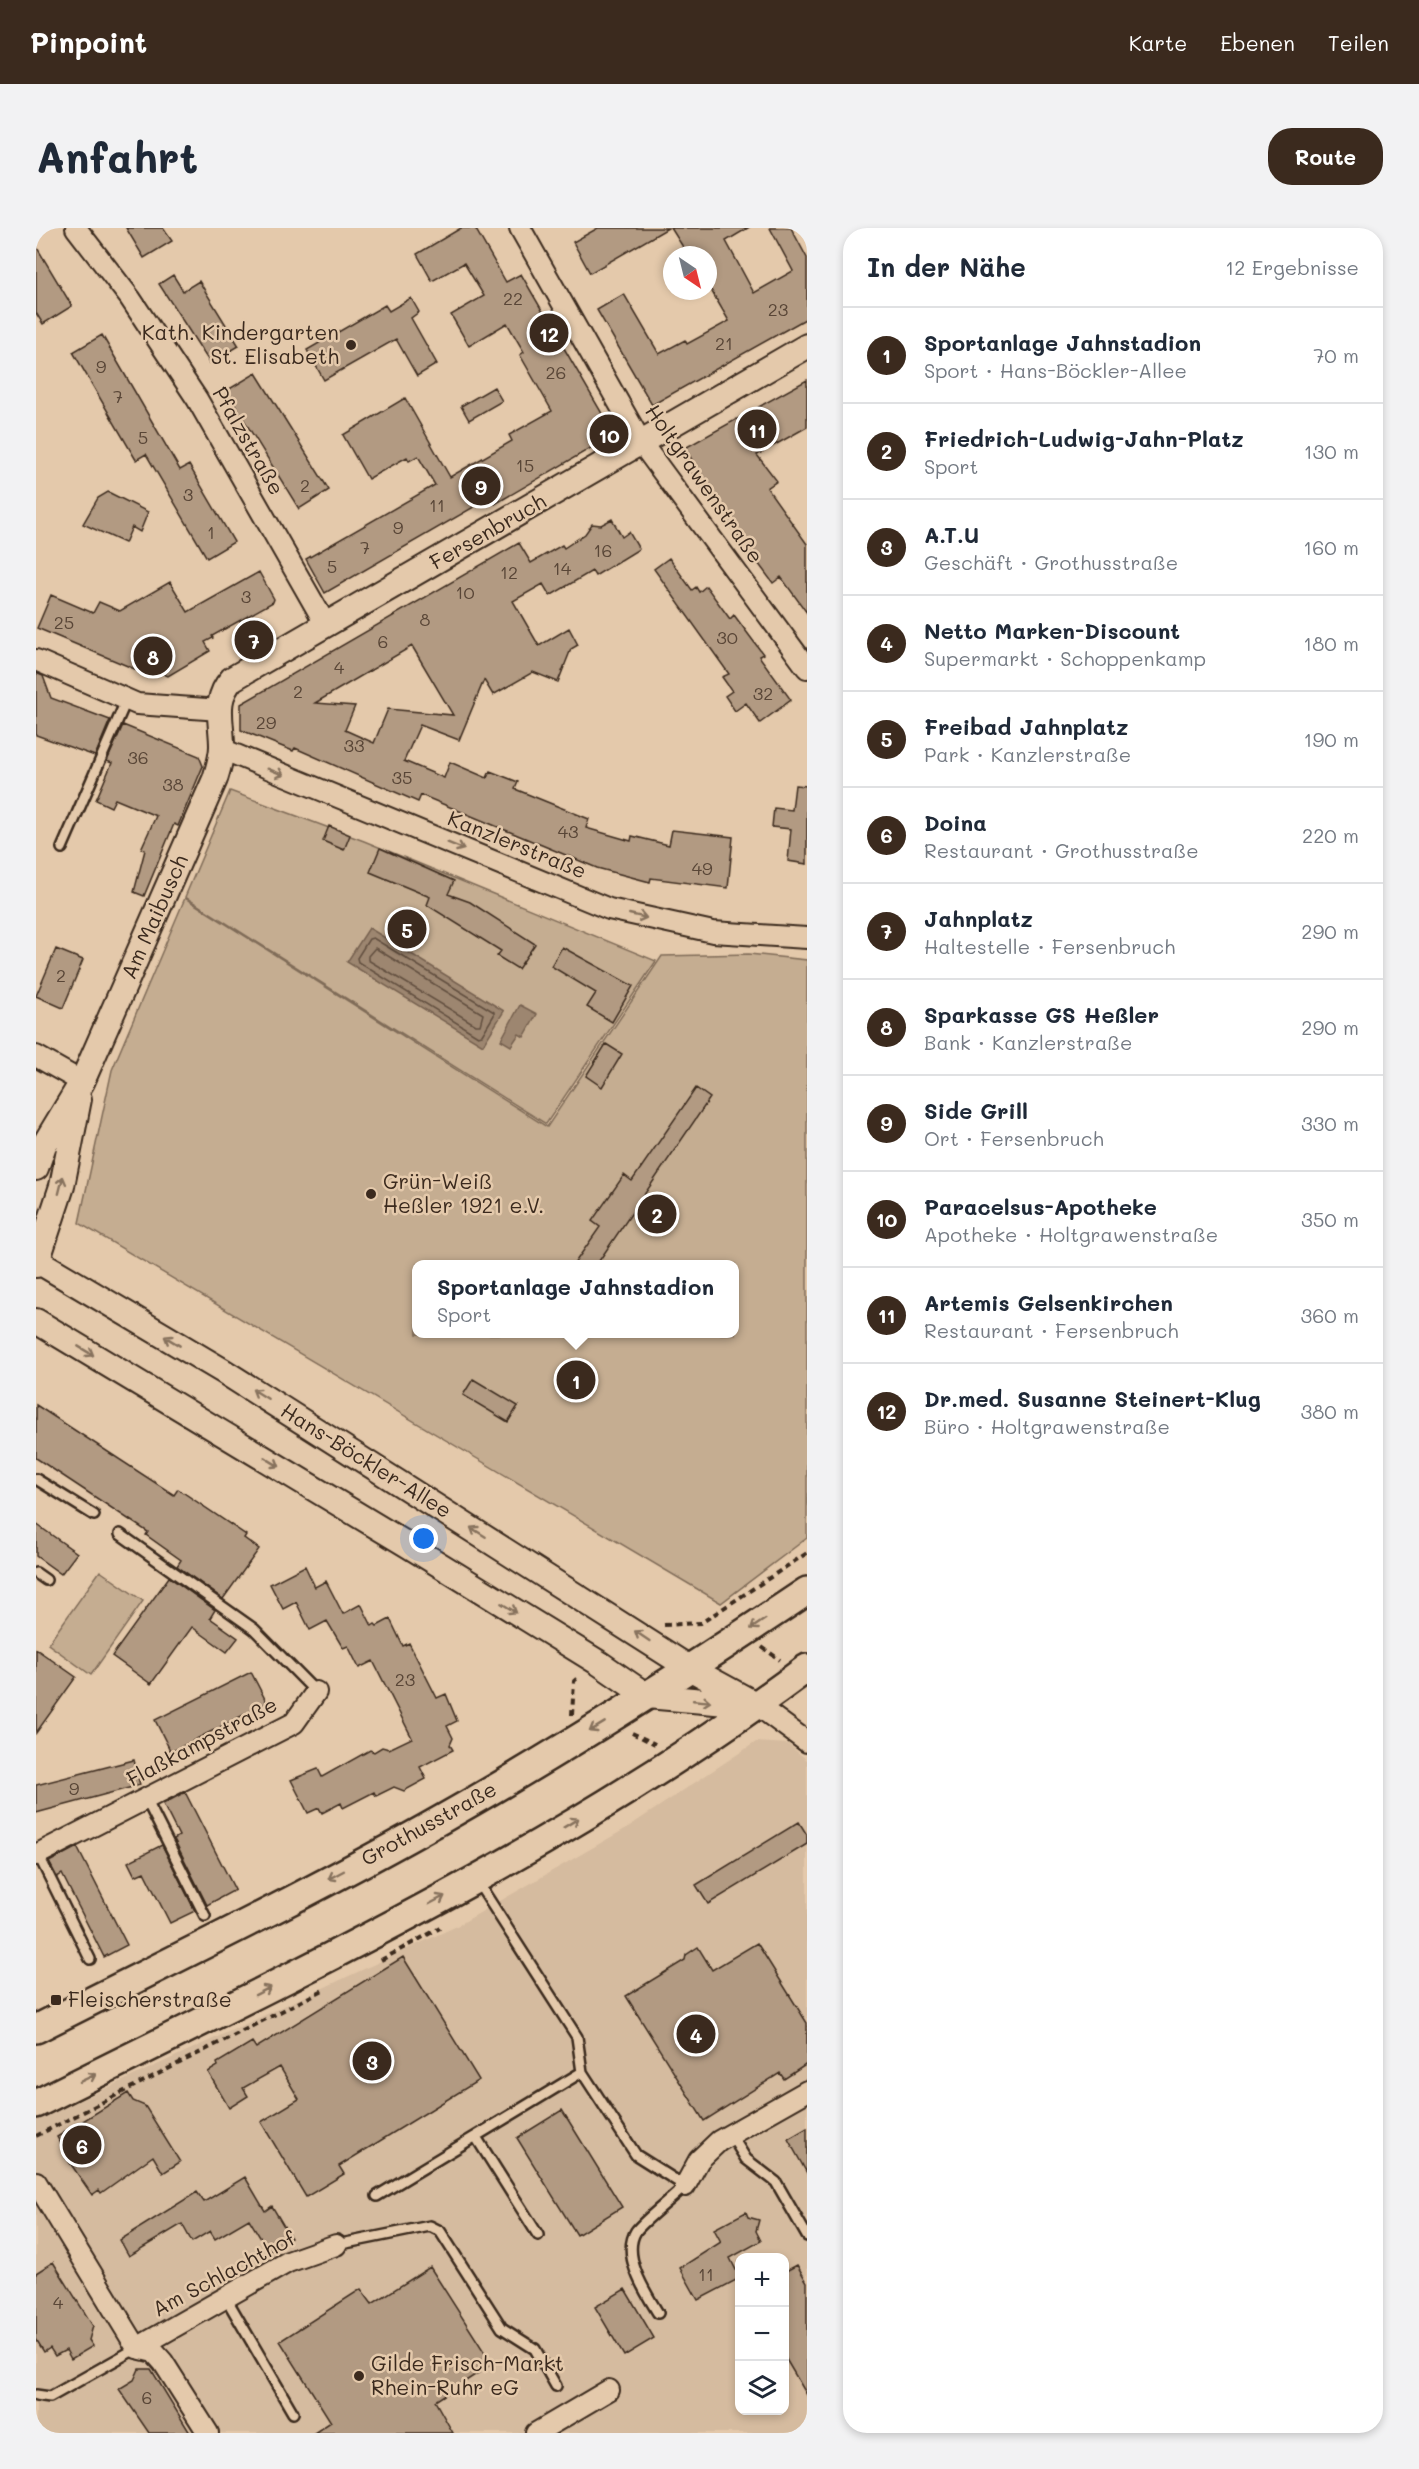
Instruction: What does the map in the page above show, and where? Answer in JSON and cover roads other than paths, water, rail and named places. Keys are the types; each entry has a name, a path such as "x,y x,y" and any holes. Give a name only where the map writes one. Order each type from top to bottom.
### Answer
{"main road":[{"name":"Grothusstraße","path":"36,2029 184,1955 442,1819 691,1669 807,1591"},
{"path":"36,2104 268,1989 476,1879 640,1782 757,1705 796,1666"}],"street":[{"name":"Pfalzstraße","path":"76,228 130,298 196,399 326,625"},
{"name":"Holtgrawenstraße","path":"520,228 642,444 807,668"},
{"name":"Fersenbruch","path":"222,749 221,694 232,679 642,444 807,346"},
{"path":"36,660 137,704 220,710"},
{"name":"Kanzlerstraße","path":"222,749 609,909 713,932 807,938"},
{"name":"Am Maibusch","path":"36,1168 45,1145 82,1082 211,789 222,749"},
{"path":"36,1056 82,1082"},
{"name":"Am Maibusch","path":"37,1262 62,1186 82,1082"},
{"name":"Hans-Böckler-Allee","path":"37,1262 223,1371 691,1669 757,1705"},
{"path":"36,1321 396,1538 599,1663 647,1696 757,1705 807,1743"},
{"name":"Flaßkampstraße","path":"37,1854 294,1723 316,1692"},
{"path":"685,2186 699,2160 719,2141 807,2091"},
{"path":"36,2182 136,2348"},
{"name":"Am Schlachthof","path":"136,2348 288,2262 336,2245"},
{"name":"Am Schlachthof","path":"136,2348 154,2352 159,2357 208,2433"},
{"path":"536,2433 609,2390"}],"lane":[{"path":"62,848 126,701"},
{"path":"36,1479 94,1515"},
{"name":"Flaßkampstraße","path":"120,1534 254,1629 316,1692"},
{"path":"36,1573 46,1580"},
{"path":"146,1799 205,1916"},
{"path":"37,1854 90,1959"},
{"path":"476,1879 577,2037 582,2072 636,2155 685,2186 638,2229 631,2241 637,2279 658,2313"},
{"path":"377,2196 582,2072"},
{"path":"730,2135 746,2159 776,2182 807,2235"},
{"path":"476,2137 538,2235"},
{"path":"336,2245 430,2226 440,2231 502,2328 535,2349 556,2386"},
{"path":"226,2298 292,2413"},
{"path":"36,2395 50,2397 136,2348"}],"water":[{"path":"369,928 504,1011 483,1045 347,962"},
{"path":"520,1005 537,1014 524,1037 519,1034 511,1046 501,1040"}],"place":[{"name":"Dr.med. Susanne Steinert-Klug","path":"549,333"},
{"name":"Kath. Kindergarten St. Elisabeth","path":"351,345"},
{"name":"Artemis Gelsenkirchen","path":"757,429"},
{"name":"Paracelsus-Apotheke","path":"609,434"},
{"name":"Side Grill","path":"481,486"},
{"name":"Jahnplatz","path":"254,640"},
{"name":"Sparkasse GS Heßler","path":"153,656"},
{"name":"Freibad Jahnplatz","path":"407,929"},
{"name":"Grün-Weiß Heßler 1921 e.V.","path":"371,1194"},
{"name":"Friedrich-Ludwig-Jahn-Platz","path":"657,1214"},
{"name":"Sportanlage Jahnstadion","path":"576,1380"},
{"name":"Fleischerstraße","path":"56,2000"},
{"name":"Netto Marken-Discount","path":"696,2034"},
{"name":"A.T.U","path":"372,2061"},
{"name":"Doina","path":"82,2145"},
{"name":"Gilde Frisch-Markt Rhein-Ruhr eG","path":"359,2376"}]}
